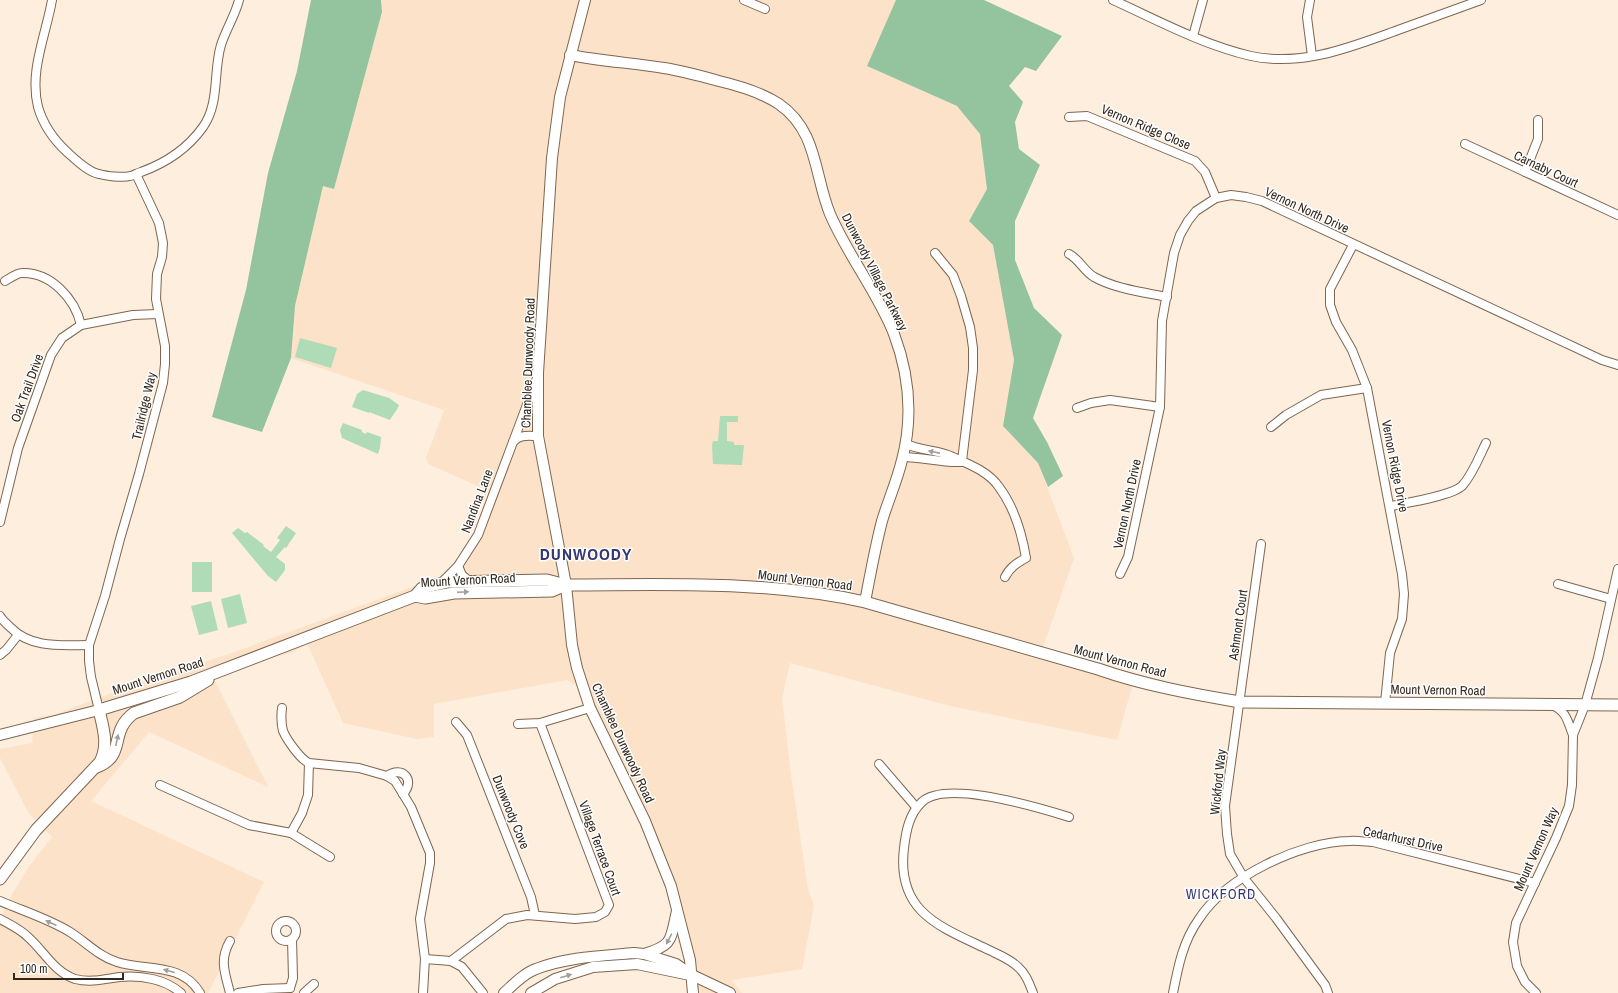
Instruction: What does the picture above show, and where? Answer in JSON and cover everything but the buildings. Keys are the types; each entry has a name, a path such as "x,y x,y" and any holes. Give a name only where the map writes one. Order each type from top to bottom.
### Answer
{"main road":[{"path":"415,596 422,588 441,583 469,581 547,580 566,586"},
{"name":"Mount Vernon Road","path":"99,710 162,691 218,671 415,596 425,598 454,593 552,591 566,586 700,585 762,588 829,595 864,602 1098,669 1119,677 1239,706 1385,703 1618,705"},
{"path":"95,768 112,758 120,730 129,717 134,713 180,697 204,683 218,671"},
{"path":"0,879 36,830 95,768 102,758 105,749 105,740 99,710"}],"street":[{"path":"52,0 49,18 36,68 38,107 46,127 61,146 80,164 98,174 129,177 157,166 178,153 190,143 204,126 213,107 217,61 222,44 236,12 239,0"},
{"name":"Chamblee Dunwoody Road","path":"585,0 570,56 557,115 552,158 538,373 538,436 566,586 574,656 590,708 645,821 671,886 686,945 692,975 693,993"},
{"path":"744,0 765,9"},
{"path":"1113,0 1193,36 1224,48 1252,56 1281,58 1328,54 1351,48 1481,0"},
{"path":"1193,36 1203,0"},
{"path":"1310,0 1307,17 1312,56"},
{"name":"Dunwoody Village Parkway","path":"570,56 667,68 711,78 750,90 765,96 788,112 802,128 814,152 828,209 838,233 894,334 903,362 907,388 908,422 906,444 882,523 864,602"},
{"name":"Vernon Ridge Close","path":"1069,117 1087,116 1195,161 1205,172 1216,198"},
{"path":"1525,172 1538,139 1538,120"},
{"name":"Carnaby Court","path":"1465,144 1618,215"},
{"name":"Trailridge Way","path":"89,645 105,596 163,383 165,364 165,346 156,299 157,274 162,257 163,244 159,222 136,174"},
{"name":"Vernon North Drive","path":"1120,574 1128,557 1160,407 1162,322 1174,252 1180,235 1188,221 1196,211 1216,198 1231,196 1246,197 1262,201 1353,245 1602,360 1618,365"},
{"name":"Vernon Ridge Drive","path":"1353,245 1330,290 1330,305 1336,322 1352,350 1367,388 1402,574 1404,594 1402,619 1390,653 1385,703"},
{"path":"935,253 954,275 968,321 973,348 962,462"},
{"path":"1069,254 1073,256 1083,268 1094,277 1124,289 1167,297"},
{"path":"5,281 21,273 38,275 48,280 58,287 68,298 74,307 81,325"},
{"name":"Oak Trail Drive","path":"0,522 18,448 50,355 62,338 81,325 133,315 158,314"},
{"name":"Nandina Lane","path":"441,583 458,566 472,546 480,530 514,442 538,373"},
{"path":"1271,427 1286,415 1321,395 1367,388"},
{"path":"1077,408 1091,403 1110,400 1160,407"},
{"path":"514,442 517,438 523,436 538,436"},
{"path":"1390,506 1441,495 1461,487 1473,472 1486,443"},
{"path":"906,444 916,449 952,456 985,473 999,486 1011,509 1023,538 1026,558 1008,570 1005,577"},
{"path":"903,457 914,457 944,462 962,462"},
{"name":"Ashmont Court","path":"1239,706 1261,544"},
{"path":"458,566 462,575 469,581"},
{"name":"Mount Vernon Way","path":"1536,993 1525,982 1517,966 1513,942 1516,923 1556,838 1569,806 1572,785 1573,735 1585,705 1598,658 1618,569"},
{"path":"1558,584 1611,599"},
{"path":"0,616 18,635 33,642 50,645 89,645 92,677 99,710"},
{"path":"0,655 18,635"},
{"path":"1551,705 1559,708 1565,714 1573,735"},
{"name":"Wickford Way","path":"1239,706 1225,806 1230,854 1244,878 1311,965 1325,985 1328,993"},
{"path":"282,708 281,720 284,732 302,760 309,764 359,768 387,776 395,781 411,807 430,853 430,863 420,919 425,959 423,993"},
{"path":"518,724 540,723 590,708"},
{"name":"Mount Vernon Road","path":"0,735 99,710"},
{"name":"Dunwoody Cove","path":"456,722 467,735 470,742 531,897 535,915"},
{"name":"Village Terrace Court","path":"451,961 506,919 527,914 575,919 596,917 605,912 609,904 540,723"},
{"path":"290,833 302,813 308,795 309,764"},
{"path":"879,764 916,807"},
{"path":"387,776 393,771 399,771 405,774 408,778 408,786 403,794"},
{"path":"160,785 249,825 290,833 330,857"},
{"path":"1033,993 1027,978 1017,966 1005,958 942,927 924,915 916,905 909,892 904,875 904,853 909,820 916,807 924,799 940,793 959,793 999,798 1069,818"},
{"name":"Cedarhurst Drive","path":"1173,993 1187,940 1199,918 1220,895 1244,878 1276,860 1310,847 1348,840 1373,842 1535,883"},
{"path":"0,901 69,932 107,958 129,965 175,972 189,981 200,993"},
{"path":"644,954 667,945 671,936 677,910"},
{"path":"0,919 26,935 53,965 70,977 96,981 120,977 138,977 165,983 181,993"},
{"path":"238,993 293,990 292,939"},
{"path":"230,941 225,950 223,966 230,993"},
{"path":"504,993 536,969 561,962 634,953 644,954 676,964 692,975 730,993"},
{"path":"425,959 451,961 462,967 483,993"},
{"path":"531,993 555,979 593,967 637,964 692,975"},
{"path":"304,993 314,984"}],"shaded area":[{"path":"381,0 896,0 867,66 957,106 980,134 987,189 969,221 993,245 1014,360 1003,426 1038,463 1074,558 1040,656 1124,682 1132,687 1117,740 950,706 790,663 782,698 791,775 808,889 814,906 802,969 732,980 742,993 689,993 674,904 655,839 585,692 567,680 434,704 434,737 417,739 343,723 307,643 294,652 211,673 268,787 149,732 91,801 264,882 208,993 0,993 0,920 12,894 30,865 52,837 28,812 0,758 0,749 32,743 34,718 56,714 144,681 229,654 445,575 476,531 489,491 428,464 426,458 444,410 291,358 295,306 323,186 334,189 382,12"}],"green space":[{"path":"311,0 381,0 382,12 334,189 323,186 295,306 291,358 262,432 212,417 246,290 268,173 297,71"},
{"path":"896,0 984,0 1062,36 1036,71 1025,67 1009,86 1023,102 1015,122 1019,149 1040,165 1015,221 1015,260 1034,308 1062,335 1033,418 1047,442 1063,476 1048,487 1038,463 1003,426 1014,360 993,245 969,221 987,189 980,134 957,106 867,66"},
{"path":"300,338 337,348 331,368 295,357"},
{"path":"363,390 389,398 399,405 390,420 352,407 357,394"},
{"path":"720,416 738,416 738,422 727,422 727,441 734,442 734,445 744,445 742,465 713,464 712,445 713,441 718,441"},
{"path":"343,423 362,430 362,432 366,434 367,432 381,437 378,454 342,438 340,430"},
{"path":"286,526 296,533 286,548 285,547 276,557 285,564 285,570 276,582 268,576 232,533 238,528 245,533 247,532 271,552 280,540 277,538"},
{"path":"192,562 212,562 212,592 192,592"},
{"path":"240,594 247,623 228,628 221,599"},
{"path":"211,601 218,630 199,635 191,606"}],"district":[{"name":"DUNWOODY","path":"586,553"},
{"name":"WICKFORD","path":"1221,894"}]}
